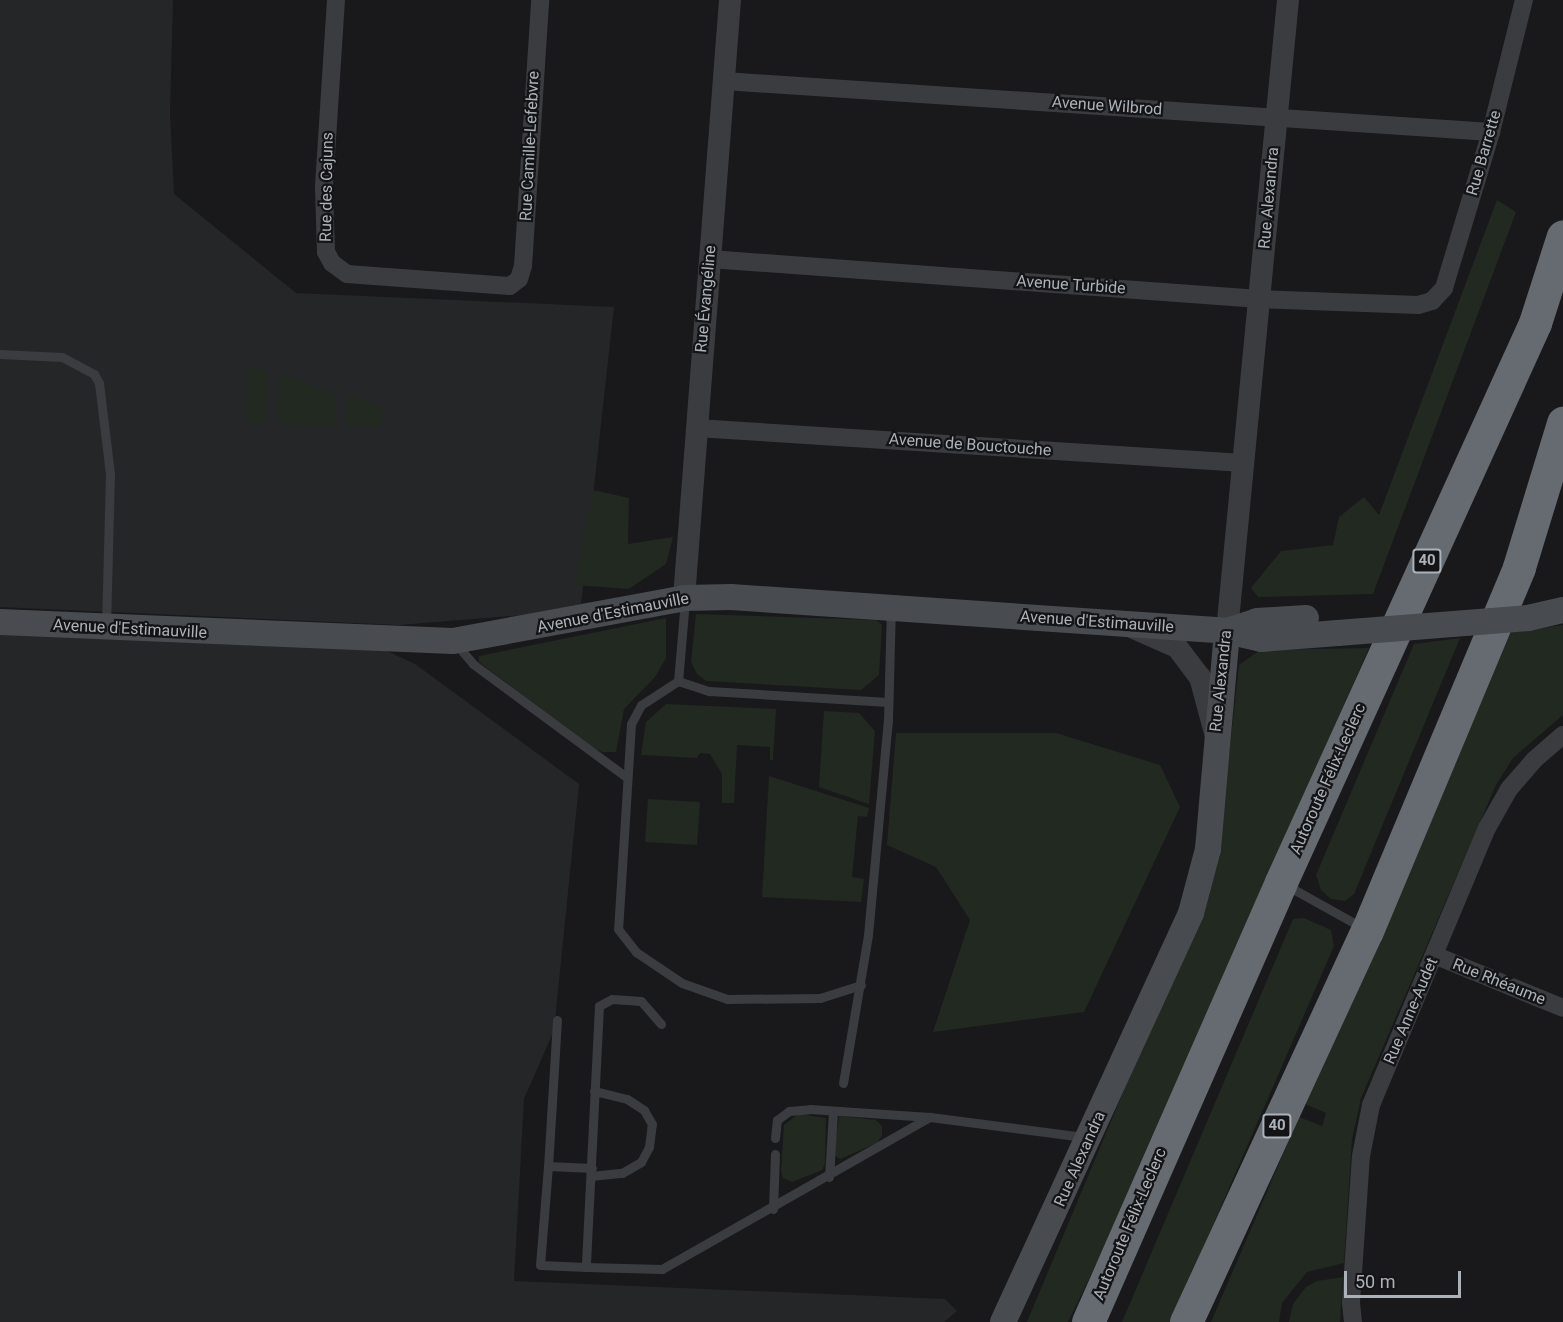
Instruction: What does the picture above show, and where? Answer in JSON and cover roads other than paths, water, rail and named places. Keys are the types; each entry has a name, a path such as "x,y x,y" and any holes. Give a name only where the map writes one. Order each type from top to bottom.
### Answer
{"highway":[{"name":"Autoroute Félix-Leclerc","path":"1088,1322 1281,882 1535,323 1563,236"},
{"name":"40","path":"1186,1322 1367,931 1519,567 1563,423"}],"main road":[{"name":"Avenue d'Estimauville","path":"0,622 453,641 684,598 891,608 1227,631 1257,621 1339,624 1529,610 1563,610"},
{"name":"Avenue d'Estimauville","path":"1529,610 1563,602"},
{"name":"Rue Alexandra","path":"1003,1322 1191,913 1208,849 1215,733 1227,631"}],"street":[{"name":"Rue des Cajuns","path":"336,0 324,188 326,252 332,263 347,274 510,286"},
{"name":"Rue Camille-Lefebvre","path":"510,286 519,279 523,266 540,0"},
{"name":"Rue Évangéline","path":"684,598 730,0"},
{"name":"Rue Alexandra","path":"1227,631 1288,0"},
{"name":"Rue Barrette","path":"1432,302 1444,288 1491,132 1524,0"},
{"name":"Avenue Wilbrod","path":"724,81 1491,132"},
{"name":"Avenue Turbide","path":"709,259 1260,299 1418,305 1432,302"},
{"name":"Avenue de Bouctouche","path":"696,428 1244,463"},
{"path":"1122,623 1177,647 1200,677 1215,733"},
{"name":"Rue Anne-Audet","path":"1353,1322 1351,1302 1361,1156 1371,1105 1487,828 1509,789 1534,760 1563,735"},
{"name":"Rue Rhéaume","path":"1434,955 1563,1008"}],"lane":[{"path":"0,354 62,357 94,374 99,383 110,474 106,628"},
{"path":"678,681 684,598"},
{"path":"843,1083 861,985 888,702 891,608"},
{"path":"453,641 473,664 625,776"},
{"path":"678,681 709,691 888,702"},
{"path":"678,681 641,705 635,715 625,776 618,929 624,942 681,983 727,999 820,998 861,985"},
{"path":"1281,882 1367,931"},
{"path":"586,1267 599,1006 612,999 641,1001 661,1024"},
{"path":"557,1020 540,1265 662,1269 773,1209 930,1117"},
{"path":"548,1166 592,1172 622,1173 641,1162 649,1147 652,1124 644,1110 627,1099 594,1091"},
{"path":"775,1138 777,1120 789,1111 833,1111 930,1117 1090,1137"},
{"path":"829,1177 833,1111"},
{"path":"773,1209 775,1154"}]}
